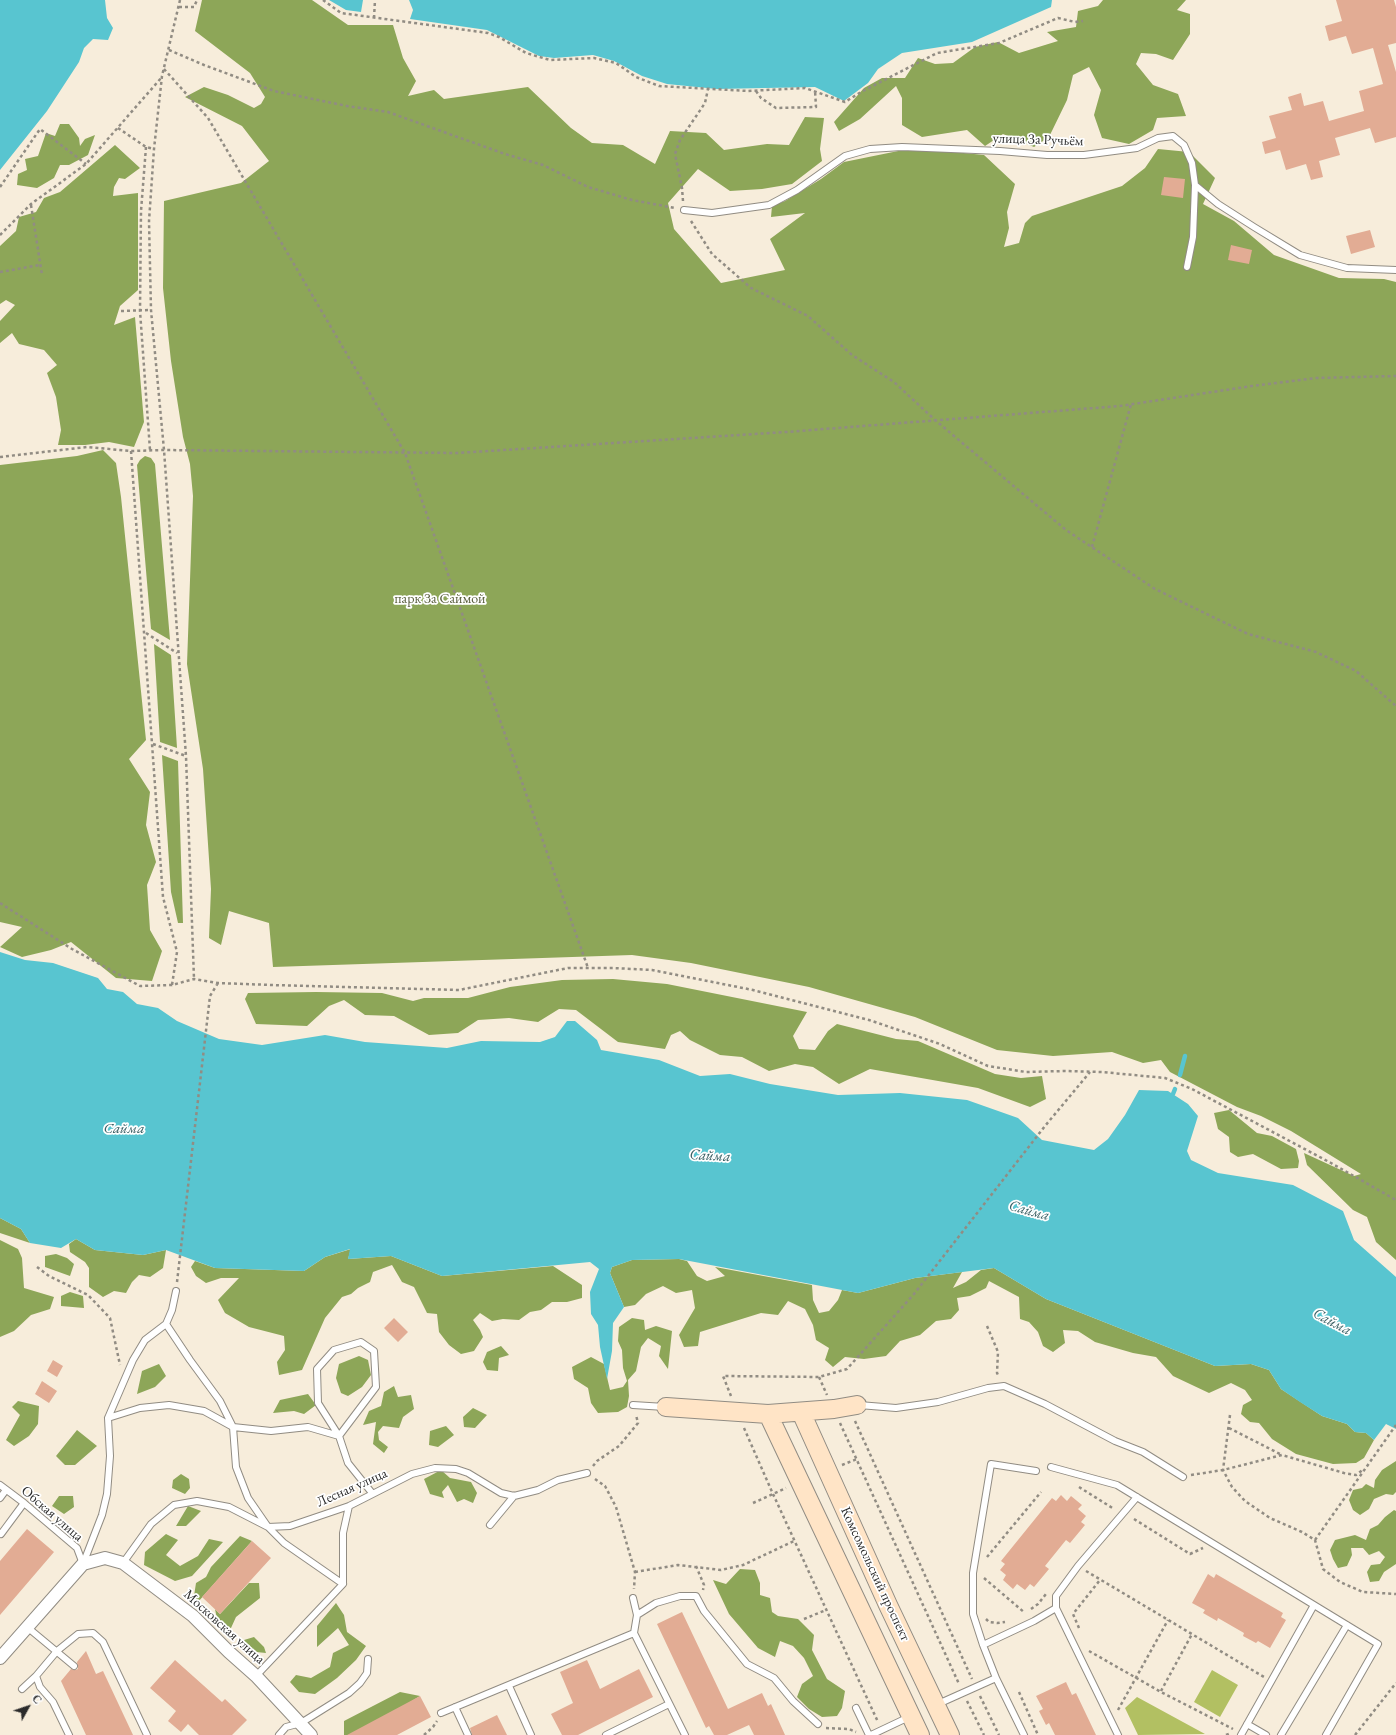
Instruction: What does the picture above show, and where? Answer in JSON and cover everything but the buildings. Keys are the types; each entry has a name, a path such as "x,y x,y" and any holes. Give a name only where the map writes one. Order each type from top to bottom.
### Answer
{"street":[{"path":"666,1407 737,1410 768,1414 847,1407"},
{"name":"Комсомольский проспект","path":"801,1412 888,1605 950,1735"},
{"name":"Комсомольский проспект","path":"768,1414 920,1735"},
{"name":"Московская улица","path":"83,1564 105,1558 124,1563 193,1616 229,1652 256,1676 311,1735"},
{"path":"0,1658 83,1564"}],"lane":[{"name":"улица За Ручьём","path":"684,210 712,213 768,205 797,190 845,156 870,149 883,148 1000,151 1047,155 1084,155 1137,148 1158,138 1173,136 1184,144 1192,163 1195,186"},
{"path":"1187,267 1194,237 1195,186"},
{"path":"1195,186 1218,204 1300,255 1347,268 1396,270"},
{"path":"83,1564 102,1515 107,1494 110,1456 108,1418 123,1380 145,1340 166,1324 172,1310 176,1291"},
{"path":"166,1324 220,1401 233,1427 236,1467 248,1498 268,1527 284,1544 343,1584"},
{"path":"339,1436 376,1387 374,1351 361,1342 334,1350 317,1369 318,1403 339,1436 348,1463 372,1493"},
{"path":"847,1407 903,1407 938,1402 968,1393 1004,1386 1045,1404 1115,1441 1144,1452 1183,1477"},
{"path":"108,1418 140,1408 169,1405 204,1411 233,1427 271,1431 308,1427 339,1436"},
{"path":"633,1405 666,1407"},
{"path":"1024,1735 996,1678 973,1614 973,1573 991,1464 1036,1471"},
{"path":"1051,1467 1117,1485 1378,1644 1326,1735"},
{"name":"Лесная улица","path":"124,1563 151,1524 174,1505 197,1501 229,1508 268,1527 290,1526 349,1506 412,1474 435,1468 456,1469 468,1473 501,1493 514,1496"},
{"path":"490,1525 514,1496 538,1490 558,1480 587,1473"},
{"name":"Обская улица","path":"0,1485 24,1503 77,1548 83,1564"},
{"path":"0,1498 6,1490"},
{"path":"1118,1735 1056,1608 1056,1596 1078,1566 1137,1497"},
{"path":"0,1534 24,1503"},
{"path":"256,1676 343,1584 343,1533 349,1506"},
{"path":"637,1614 656,1603 680,1596 696,1596 704,1611 747,1664 774,1678 793,1701 818,1724"},
{"path":"633,1598 637,1614 634,1633 685,1735"},
{"path":"1241,1735 1314,1605"},
{"path":"983,1645 1034,1621 1056,1608"},
{"path":"1281,1735 1347,1625"},
{"path":"26,1627 74,1666"},
{"path":"22,1689 36,1676 57,1651 78,1634 94,1633 103,1642 147,1735"},
{"path":"441,1713 634,1633"},
{"path":"279,1735 286,1728 301,1723 349,1693 360,1683 367,1672 368,1660"},
{"path":"36,1676 40,1687 53,1702 69,1735"},
{"path":"936,1705 996,1678"},
{"path":"509,1686 531,1735"},
{"path":"606,1735 669,1704"},
{"path":"454,1707 468,1735"},
{"path":"856,1708 870,1735 911,1716"},
{"path":"1247,1724 1266,1735"}],"path":[{"path":"180,0 170,50 162,76 154,149 149,221 151,310 164,450 186,756 194,979"},
{"path":"179,7 194,7 197,0"},
{"path":"323,0 342,13 488,33 499,37 526,53 539,58 555,60 594,58 616,63 636,77 659,86 756,91 805,88 815,90 845,102 861,92 937,53 999,43 1058,18 1075,22 1083,21"},
{"path":"374,18 375,0"},
{"path":"170,50 204,66 274,91 347,106 388,112 505,154 543,165 588,187 632,200 684,210"},
{"path":"164,69 208,118 405,453 588,968"},
{"path":"0,235 31,204 86,164 162,76"},
{"path":"708,89 705,103 680,140 675,154 682,188 684,210 712,254 751,288 808,316 852,355 894,382 935,420 1066,530 1155,589 1248,634 1316,652 1356,671 1396,706"},
{"path":"756,91 761,98 776,108 816,107 815,90"},
{"path":"118,128 146,147 154,149"},
{"path":"0,187 40,129 86,164"},
{"path":"146,147 141,211 140,311 150,450"},
{"path":"31,204 42,274"},
{"path":"0,272 40,265"},
{"path":"121,311 151,310"},
{"path":"0,457 87,447 131,451 164,450 457,453 786,432 1131,404 1316,378 1396,376"},
{"path":"1092,547 1131,404"},
{"path":"131,451 163,897 177,952 172,985"},
{"path":"145,633 178,653"},
{"path":"153,744 186,756"},
{"path":"0,903 72,949 140,986 172,985 194,979 218,983 459,990 568,968 588,968 652,970 790,998 869,1020 940,1044 988,1066 1026,1072 1138,1074 1165,1078 1192,1089 1331,1163 1396,1200"},
{"path":"176,1291 210,996 218,983"},
{"path":"882,1730 794,1541 723,1376 819,1377 847,1369 914,1294 1055,1114 1090,1072"},
{"path":"38,1267 49,1276 88,1295 110,1318 123,1380"},
{"path":"987,1326 998,1352 997,1373 1004,1386"},
{"path":"633,1405 638,1423 619,1446 596,1460 587,1473 605,1486 616,1507 635,1572 633,1598"},
{"path":"847,1407 999,1735"},
{"path":"847,1407 964,1693 984,1735"},
{"path":"1230,1416 1223,1470 1232,1487 1245,1501 1270,1518 1302,1532 1315,1540 1323,1569 1340,1582 1363,1592 1396,1594"},
{"path":"1315,1540 1396,1425"},
{"path":"1229,1428 1282,1455 1344,1473 1356,1475 1364,1469"},
{"path":"1183,1477 1223,1470 1282,1455"},
{"path":"1076,1486 1115,1510 1110,1515"},
{"path":"753,1503 788,1487"},
{"path":"985,1560 1042,1492"},
{"path":"1134,1519 1190,1554 1205,1548"},
{"path":"635,1572 678,1565 721,1570 743,1565 794,1541"},
{"path":"696,1566 704,1586 702,1591 696,1596"},
{"path":"1078,1566 1266,1678"},
{"path":"984,1572 984,1586"},
{"path":"984,1578 1025,1613"},
{"path":"1081,1632 1073,1614 1100,1580"},
{"path":"1018,1616 1038,1604 1048,1592"},
{"path":"804,1619 826,1610"},
{"path":"984,1617 989,1622 997,1624 1012,1619"},
{"path":"1118,1711 1168,1620"},
{"path":"1161,1692 1192,1634"},
{"path":"1087,1644 1093,1657"},
{"path":"1090,1650 1161,1692 1235,1731"},
{"path":"1262,1684 1270,1672"},
{"path":"1355,1735 1396,1684"},
{"path":"1018,1692 1038,1735"},
{"path":"1115,1704 1121,1717"},
{"path":"424,1735 433,1727 441,1713"},
{"path":"818,1724 826,1728 849,1729 861,1734"},
{"path":"1226,1735 1235,1731 1239,1724"}],"green space":[{"name":"парк За Саймой","path":"202,0 312,0 348,25 393,25 403,58 416,81 408,96 434,90 444,99 528,87 571,128 592,143 623,145 655,164 670,131 706,133 724,150 767,144 789,145 805,117 824,118 820,149 822,161 792,184 762,189 730,191 698,169 668,203 674,229 721,283 785,270 770,239 805,213 771,217 772,206 785,201 821,179 844,162 913,148 984,155 1015,184 1007,212 1009,228 1004,247 1019,243 1025,223 1032,216 1122,186 1145,168 1158,149 1189,152 1215,178 1203,204 1234,221 1274,255 1339,278 1384,279 1396,282 1396,1260 1376,1242 1367,1217 1353,1210 1307,1165 1304,1153 1354,1176 1361,1174 1291,1131 1261,1116 1237,1107 1170,1072 1161,1060 1143,1063 1112,1052 1053,1056 997,1050 915,1017 809,987 691,963 632,955 273,967 269,923 229,911 221,945 209,938 211,889 203,769 187,664 193,496 190,464 183,437 171,361 163,288 164,201 241,183 269,161 242,126 185,97 204,87 228,95 254,108 261,104 265,97 250,73 195,31"},
{"path":"1103,0 1186,0 1177,10 1190,14 1190,34 1173,60 1156,54 1141,53 1136,64 1153,85 1178,94 1186,116 1157,118 1153,130 1129,144 1102,138 1094,115 1101,90 1089,67 1073,75 1067,100 1049,137 1034,147 1003,134 985,146 967,130 922,137 902,125 902,98 896,86 860,119 839,131 834,122 864,88 882,78 905,78 918,58 935,64 953,63 975,47 998,42 1019,53 1058,41 1047,32 1076,27 1078,11 1098,6"},
{"path":"60,124 69,124 79,138 80,146 85,139 95,135 88,155 69,165 60,165 54,178 37,188 17,185 18,174 27,170 25,159 38,156 46,133 55,136"},
{"path":"115,145 140,168 125,179 119,178 114,187 113,196 138,193 138,290 120,306 114,325 135,317 144,422 134,447 109,442 85,445 58,445 61,430 56,397 47,373 57,365 44,350 19,344 12,333 0,343 0,321 15,305 6,300 0,304 0,246 16,231 19,217 36,212 44,198 60,192"},
{"path":"103,450 116,463 121,497 146,740 129,759 150,792 146,825 156,862 147,885 150,930 162,951 152,981 116,978 71,942 51,950 22,957 0,947 22,927 0,922 0,465 77,456"},
{"path":"145,456 151,458 155,464 170,640 151,629 137,465"},
{"path":"154,644 171,655 177,748 160,742"},
{"path":"162,755 178,761 183,923 178,923 171,892"},
{"path":"613,979 667,984 807,1012 793,1036 799,1049 815,1050 828,1031 837,1024 896,1039 918,1041 995,1074 1021,1078 1042,1076 1046,1099 1030,1107 978,1088 870,1069 839,1084 813,1067 795,1064 769,1071 742,1057 720,1055 690,1040 680,1031 671,1035 665,1049 618,1042 576,1010 559,1009 538,1022 509,1018 478,1020 458,1033 429,1035 394,1016 365,1015 344,1000 329,1006 307,1026 256,1024 245,999 248,993 316,992 382,993 413,1001 424,998 468,998 510,987 562,980"},
{"path":"1229,1110 1257,1133 1272,1136 1296,1149 1299,1161 1298,1168 1281,1169 1253,1154 1238,1157 1230,1152 1229,1137 1218,1129 1214,1113"},
{"path":"0,1218 21,1229 30,1243 0,1233"},
{"path":"76,1239 95,1250 143,1255 166,1250 163,1268 150,1277 139,1275 132,1282 126,1293 114,1291 103,1297 89,1287 89,1268 85,1262 70,1252 69,1244"},
{"path":"0,1240 18,1249 22,1258 24,1288 54,1297 50,1309 31,1315 14,1331 0,1337"},
{"path":"351,1249 348,1259 391,1256 442,1276 553,1266 582,1285 582,1298 567,1302 552,1302 541,1310 530,1312 519,1320 503,1319 492,1321 480,1313 473,1320 483,1337 474,1351 461,1354 449,1345 439,1332 437,1314 427,1313 414,1287 402,1282 392,1265 373,1272 370,1282 358,1288 351,1294 342,1297 325,1318 302,1370 279,1375 277,1362 285,1350 284,1336 249,1327 225,1313 218,1300 239,1278 221,1278 206,1283 196,1276 191,1267 195,1261 215,1268 304,1271 325,1257"},
{"path":"56,1254 67,1258 74,1264 70,1276 45,1267 45,1256"},
{"path":"679,1259 687,1261 697,1276 707,1281 725,1276 715,1267 812,1285 813,1300 819,1313 829,1311 838,1300 842,1290 858,1293 915,1278 962,1272 953,1288 966,1282 981,1270 994,1268 1046,1299 1215,1366 1251,1364 1269,1370 1281,1389 1322,1416 1347,1424 1355,1432 1366,1433 1374,1440 1364,1458 1356,1463 1333,1464 1296,1454 1272,1439 1259,1423 1250,1422 1241,1414 1243,1405 1252,1400 1245,1390 1231,1383 1209,1393 1173,1376 1156,1357 1133,1353 1095,1342 1078,1331 1063,1330 1065,1343 1053,1352 1043,1346 1038,1332 1029,1322 1020,1319 1019,1297 989,1281 986,1288 970,1296 957,1298 959,1310 951,1319 936,1321 920,1335 900,1341 886,1356 864,1359 845,1357 833,1367 825,1360 829,1348 816,1340 813,1325 805,1309 788,1301 778,1315 761,1313 700,1332 698,1346 684,1347 679,1335 695,1308 692,1290 676,1293 663,1286 646,1294 635,1305 624,1307 610,1273 612,1267 632,1260"},
{"path":"70,1292 83,1296 84,1308 61,1306 61,1296"},
{"path":"632,1318 644,1320 645,1330 656,1326 672,1331 668,1369 659,1356 661,1346 648,1338 641,1347 636,1371 628,1380 629,1396 627,1407 618,1412 598,1413 591,1403 588,1388 574,1379 572,1367 591,1357 604,1364 610,1390 623,1387 627,1381 623,1368 622,1350 618,1341 619,1327"},
{"path":"501,1346 509,1355 499,1358 498,1371 487,1370 483,1362 487,1352"},
{"path":"359,1356 368,1360 371,1375 362,1387 348,1396 341,1393 336,1378 339,1364"},
{"path":"159,1364 166,1376 155,1387 137,1394 142,1371"},
{"path":"394,1386 398,1397 411,1395 414,1409 403,1417 399,1428 383,1426 378,1432 379,1440 388,1447 384,1453 373,1444 376,1422 363,1425 369,1411 381,1406 384,1392"},
{"path":"308,1394 316,1405 304,1414 294,1411 273,1413 280,1400"},
{"path":"18,1401 39,1406 38,1424 29,1436 14,1446 6,1440 20,1415 12,1407"},
{"path":"473,1408 487,1415 475,1428 464,1427 463,1417"},
{"path":"446,1426 454,1435 438,1447 429,1445 430,1431"},
{"path":"77,1430 97,1446 75,1465 65,1465 56,1456"},
{"path":"1396,1461 1396,1492 1393,1495 1386,1494 1374,1499 1369,1509 1360,1515 1353,1510 1349,1500 1353,1490 1362,1488 1366,1484 1374,1488 1375,1480 1382,1470"},
{"path":"441,1470 450,1478 471,1482 477,1493 473,1503 464,1499 457,1502 448,1485 442,1492 444,1498 430,1494 424,1479"},
{"path":"181,1474 189,1479 190,1488 185,1494 172,1488 173,1480"},
{"path":"59,1496 73,1496 74,1507 64,1514 52,1506"},
{"path":"188,1506 201,1511 186,1526 176,1526"},
{"path":"1394,1510 1396,1511 1396,1564 1384,1572 1379,1581 1370,1582 1367,1572 1371,1565 1380,1564 1385,1557 1379,1551 1369,1555 1363,1548 1351,1548 1352,1555 1347,1566 1338,1568 1330,1550 1335,1540 1355,1535 1366,1540 1370,1529 1378,1525"},
{"path":"166,1534 178,1540 166,1555 180,1566 198,1556 209,1539 223,1542 192,1576 175,1581 144,1565 145,1552"},
{"path":"240,1536 252,1541 198,1602 194,1596 196,1583 206,1577 211,1567"},
{"path":"740,1569 755,1570 760,1583 760,1595 770,1598 772,1612 778,1616 798,1619 814,1635 812,1650 827,1679 845,1691 842,1708 837,1716 822,1717 809,1709 797,1697 802,1684 813,1676 804,1658 793,1646 780,1641 775,1657 758,1648 729,1614 713,1580 726,1584"},
{"path":"249,1583 259,1583 260,1598 236,1617 231,1628 218,1624 215,1609 220,1614"},
{"path":"336,1603 344,1615 347,1632 366,1646 356,1660 337,1678 315,1694 299,1692 290,1682 296,1675 311,1678 330,1667 333,1653 349,1645 338,1628 317,1647 317,1626"},
{"path":"254,1637 264,1647 266,1653 247,1651 244,1640"},
{"path":"1212,1670 1238,1685 1220,1717 1194,1702"},
{"path":"400,1692 420,1696 357,1735 344,1735 344,1721"},
{"path":"1137,1697 1205,1734 1138,1735 1125,1708"}],"water":[{"path":"0,0 105,0 107,18 113,28 108,40 93,39 84,48 79,62 47,111 0,170"},
{"path":"329,0 363,0 361,12 346,10"},
{"path":"409,0 1052,0 1051,7 972,42 902,53 878,69 868,83 844,101 815,87 717,89 667,84 642,76 614,61 593,55 554,58 539,56 487,30 410,19 413,10"},
{"name":"Сайма","path":"0,952 25,960 53,963 98,978 107,989 123,992 137,1004 158,1008 177,1021 219,1039 262,1045 325,1035 365,1042 447,1048 481,1041 540,1042 555,1037 567,1021 575,1021 597,1040 601,1050 659,1060 700,1076 730,1074 770,1084 838,1095 900,1093 967,1100 1018,1118 1042,1140 1094,1150 1108,1139 1125,1115 1139,1090 1168,1091 1188,1104 1198,1116 1187,1151 1191,1160 1218,1173 1293,1185 1343,1211 1354,1240 1396,1277 1396,1429 1386,1424 1374,1440 1366,1433 1355,1432 1347,1424 1322,1416 1300,1402 1281,1389 1269,1370 1251,1364 1215,1366 1046,1299 994,1268 915,1278 858,1293 679,1259 632,1260 612,1267 610,1273 624,1307 613,1323 612,1351 607,1379 600,1347 598,1325 591,1314 590,1292 599,1269 590,1262 442,1276 391,1256 348,1259 350,1249 325,1257 304,1271 215,1268 166,1250 143,1255 95,1250 76,1239 61,1248 30,1243 21,1229 0,1218"}],"waterway":[{"path":"1180,1075 1185,1056"},
{"path":"1173,1094 1175,1089"}]}
